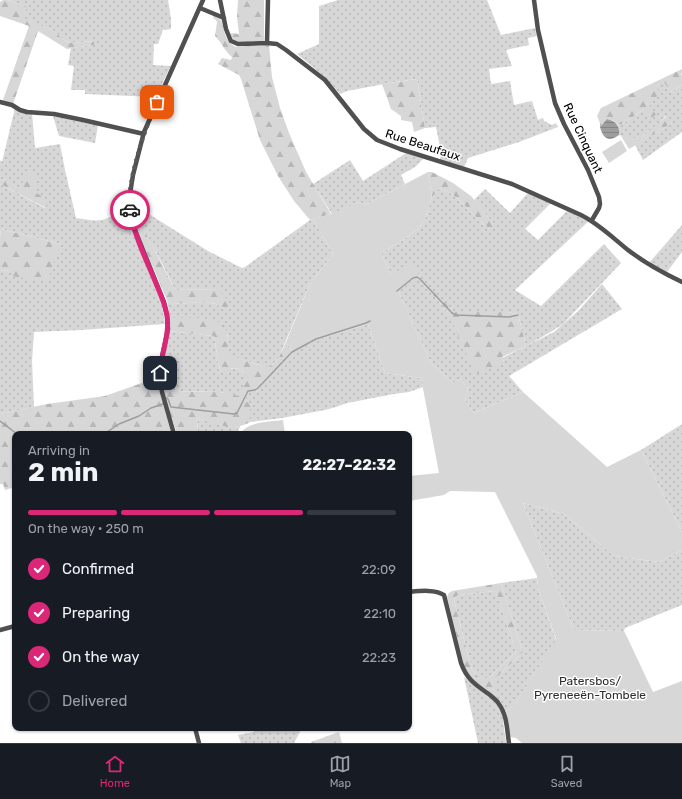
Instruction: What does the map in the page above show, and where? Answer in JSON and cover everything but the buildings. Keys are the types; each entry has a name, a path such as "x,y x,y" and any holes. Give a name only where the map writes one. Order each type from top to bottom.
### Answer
{"street":[{"path":"173,431 162,392 160,379 161,361 168,329 167,316 164,302 136,235 132,219 130,194 133,175 144,134 203,0"},
{"name":"Rue Beaufaux","path":"220,0 230,40 236,44 244,45 265,43 276,44 286,50 328,84 373,138 400,149 512,184 592,220"},
{"path":"265,43 268,0"},
{"name":"Rue Cinquant","path":"534,0 538,30 555,103 564,124 588,170 599,197 599,208 592,220"},
{"path":"200,8 224,18"},
{"path":"0,102 12,105 27,112 69,117 144,134"},
{"path":"592,220 629,251 649,265 682,282"},
{"path":"412,592 432,591 440,592 444,595 464,672 468,678 498,702 502,708 505,715 509,743"},
{"path":"0,630 12,627"},
{"path":"196,731 199,743"}],"green space":[{"path":"3,0 8,0 27,7 23,18 54,31 70,43 94,41 94,45 67,49 38,31 13,104 3,100 29,26 0,16 0,2"},
{"path":"8,0 168,0 171,29 163,30 158,44 154,44 153,65 171,66 155,97 85,94 85,90 71,90 74,66 68,65 71,48 94,45 94,41 70,43 54,31 22,18 26,7"},
{"path":"238,0 264,0 264,41 243,43 234,40 232,37 231,33 239,34 237,17"},
{"path":"338,0 487,0 501,35 535,28 537,36 528,38 529,45 506,50 512,66 489,69 491,84 510,81 514,105 532,101 538,120 543,118 544,121 552,125 556,123 558,127 519,142 468,158 464,167 440,160 441,152 436,127 425,128 417,79 347,91 340,94 325,77 297,54 319,44 319,6"},
{"path":"214,16 221,20 227,39 233,45 237,47 269,45 272,77 280,108 289,133 306,172 331,214 310,220 294,201 278,176 260,140 239,75 218,64 222,58 231,60 232,57 215,36 217,22 213,18"},
{"path":"682,69 682,85 671,92 664,82 656,86 661,94 647,102 656,115 649,119 643,110 622,124 618,125 614,121 607,119 600,127 597,116 601,108"},
{"path":"417,79 425,128 414,132 412,122 401,120 401,116 391,109 382,84"},
{"path":"664,81 671,92 682,85 682,132 643,160 635,145 672,123 666,116 645,134 633,139 619,135 618,125 622,124 643,110 656,116 647,102 656,86"},
{"path":"15,108 32,113 35,148 60,144 76,218 92,220 106,219 117,212 127,201 132,229 160,300 165,324 34,332 32,361 34,407 0,414 0,270 12,271 12,275 61,244 1,229 0,238 0,184 45,208 49,202 0,179 0,160 2,162"},
{"path":"53,116 98,125 95,143 59,136"},
{"path":"667,116 672,123 629,149 621,136 637,138 644,135"},
{"path":"621,140 627,151 609,163 602,152"},
{"path":"406,153 423,159 415,167 401,175 405,184 365,205 359,202 332,214 313,184 350,160 363,181"},
{"path":"35,172 35,192 49,201 46,208 0,184 0,179 22,189 23,173"},
{"path":"428,172 432,172 453,183 471,196 494,224 493,228 489,228 459,200 446,191 439,188 432,197"},
{"name":"Patersbos/ Pyreneeën-Tombele","path":"428,172 432,197 425,219 418,229 381,253 391,274 411,264 419,275 398,291 431,363 453,383 460,379 468,388 465,401 474,413 523,392 607,467 641,450 682,532 682,550 659,562 614,556 564,514 523,503 574,630 624,631 653,692 682,681 682,743 522,743 516,738 510,737 506,712 514,706 556,639 538,588 537,576 495,492 450,491 444,495 412,500 412,476 439,473 421,378 385,373 368,324 316,340 293,352 286,342 310,284 333,254 313,219 331,214 359,202 365,205"},
{"path":"439,188 453,195 489,228 494,224 474,200 485,189 510,213 528,193 551,203 525,229 538,240 568,210 590,220 515,290 541,306 604,244 621,263 563,324 526,346 554,332 578,311 602,284 622,309 509,376 523,392 474,413 465,401 468,388 460,379 453,383 431,363 398,291 419,275 391,274 381,253 418,229 425,219 432,197","holes":["435,293 454,312 507,312 518,314 526,346 502,358 504,362 448,312 433,295"]},
{"path":"132,198 136,206 140,223 175,290 218,289 226,298 229,304 228,308 205,302 172,304 167,300 137,230 132,211"},
{"path":"136,206 208,251 242,268 313,219 333,254 310,284 278,359 270,367 227,355 228,335 207,319 170,318 167,300 172,304 205,302 228,308 218,289 175,290 139,222"},
{"path":"682,225 682,252 667,272 649,263"},
{"path":"1,229 61,244 47,282 12,276 12,271 0,270"},
{"path":"435,292 454,312 507,312 518,314 526,346 502,357 504,363 475,374 448,312 433,295"},
{"path":"170,318 200,318 222,323 227,333 228,355 270,367 278,359 286,342 293,352 263,382 256,392 248,392 245,401 251,406 249,416 251,422 231,427 222,426 197,418 198,431 176,431 167,406 162,382 166,387 176,391 220,392 239,396 246,378 246,374 235,368 231,368 230,372 220,371 214,336 169,331"},
{"path":"368,324 385,373 421,378 423,387 409,392 347,403 325,410 251,422 249,417 250,409 245,401 248,391 256,392 263,382 293,352 316,340"},
{"path":"169,331 214,336 220,371 234,368 246,374 240,397 220,392 176,391 166,387 162,382 162,362"},
{"path":"156,378 172,431 12,431 12,488 5,490 3,484 0,484 0,414 47,404 105,396"},
{"path":"197,418 235,427 241,425 238,431 198,431"},
{"path":"283,420 285,431 243,431 253,424"},
{"path":"682,424 682,532 641,450"},
{"path":"523,503 564,514 614,556 659,562 682,550 682,605 625,628 624,631 574,630"},
{"path":"537,578 538,588 556,640 514,706 506,712 501,702 497,698 497,677 523,652 501,583"},
{"path":"501,583 523,652 497,677 497,698 472,679 464,666 447,597 452,591","holes":["495,591 516,652 489,678 481,678 476,675 472,669 454,600 458,595"]},
{"path":"495,591 497,593 516,652 489,678 481,678 476,675 472,669 454,600 458,595"},
{"path":"464,677 496,702 502,713 506,743 478,743"},
{"path":"300,731 294,743 241,743 238,735 254,732"},
{"path":"339,732 342,743 311,743 311,742"}],"shaded area":[{"path":"607,119 613,121 619,129 619,135 612,139 604,136 600,127"}],"waterway":[{"path":"397,291 413,278 417,277 452,313 456,315 509,317 518,315"},
{"path":"166,398 168,399 171,407 234,414 237,413 248,391 258,388 292,352 316,339 370,321"},
{"path":"108,431 119,424 139,416 151,408 163,403"},
{"path":"0,421 13,431"}],"way so far":[{"path":"130,210 129,202 133,175 144,132 157,102"}],"route":[{"path":"130,210 136,235 164,302 167,316 168,329 160,373"}]}
